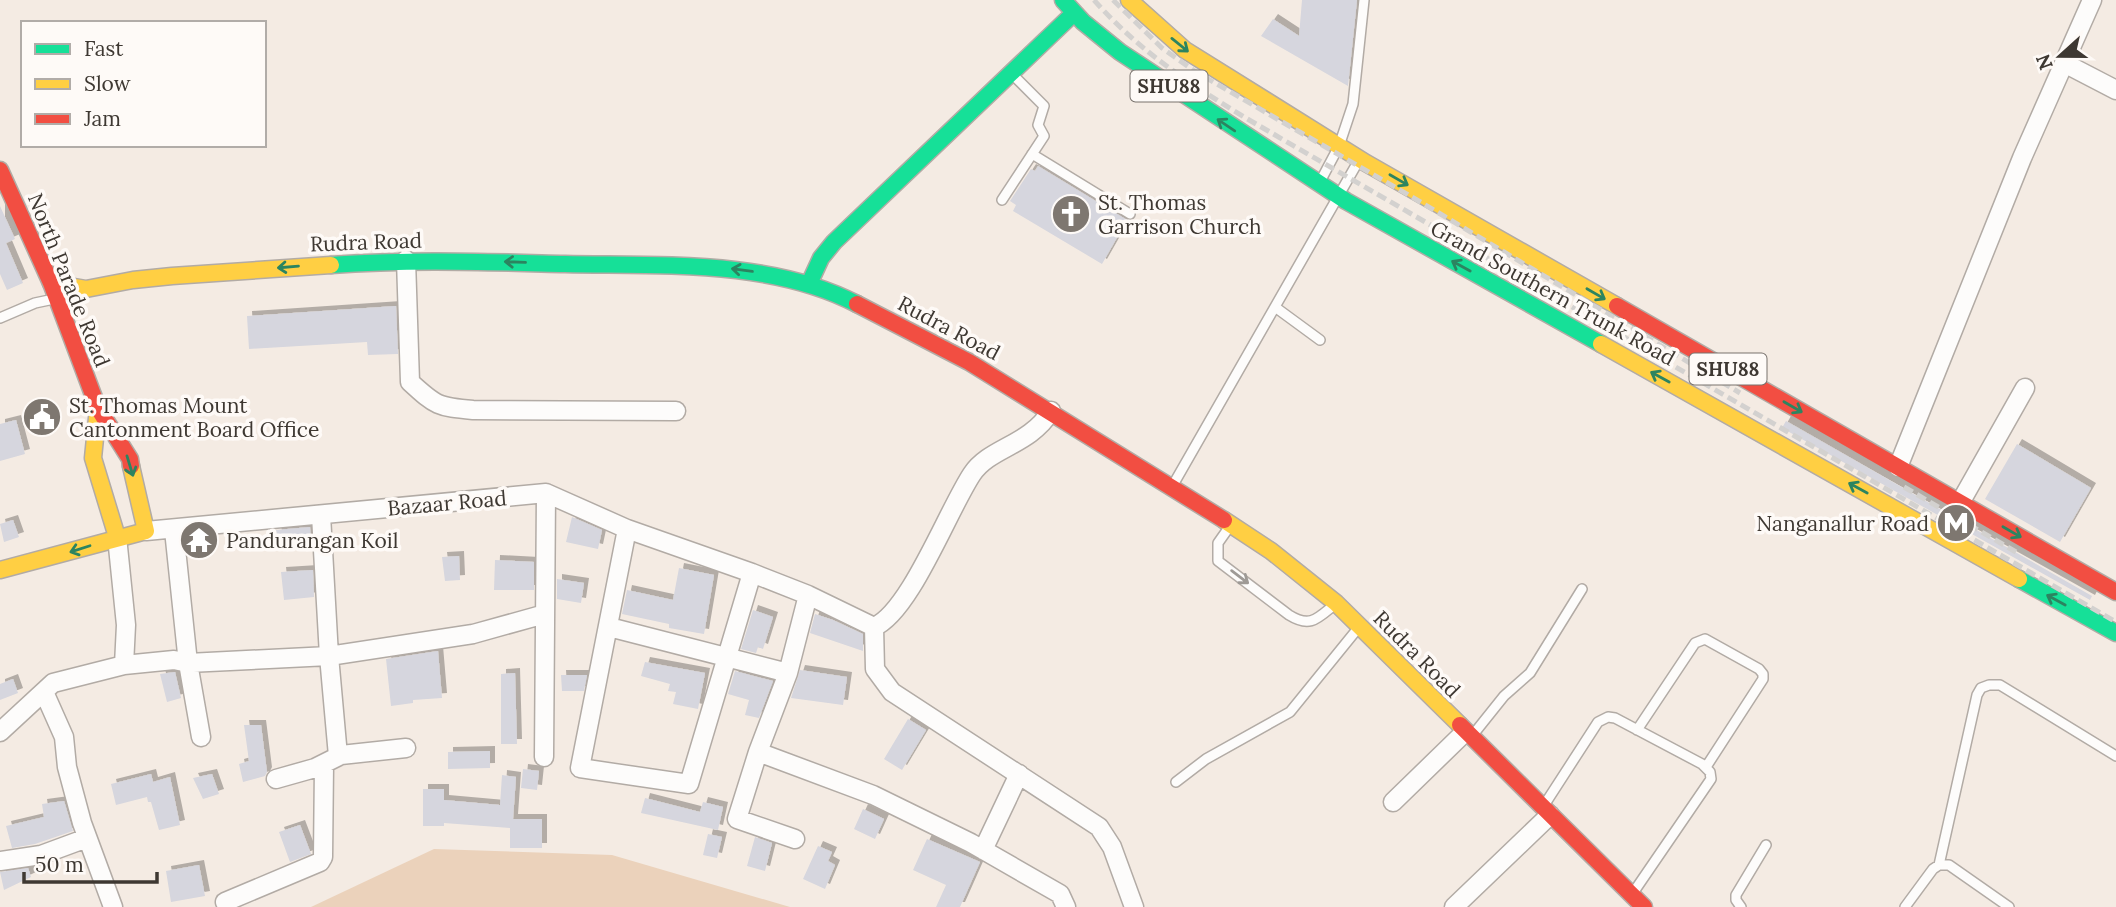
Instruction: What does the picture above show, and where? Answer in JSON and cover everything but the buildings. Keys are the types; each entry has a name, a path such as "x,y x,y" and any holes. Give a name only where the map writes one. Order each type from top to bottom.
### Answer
{"street":[{"name":"Grand Southern Trunk Road","path":"1063,0 1116,49 1294,144 1339,146 2116,592"},
{"name":"Grand Southern Trunk Road","path":"1129,0 1294,144 1319,184 2116,633"},
{"path":"1898,467 2022,158 2092,0"},
{"path":"809,284 821,258 834,242 1074,13"},
{"path":"2064,63 2116,90"},
{"name":"North Parade Road","path":"0,170 57,298 98,408 130,459 146,531"},
{"path":"406,260 410,382 443,408 676,411"},
{"name":"Rudra Road","path":"57,298 133,280 406,260 719,267 809,284 852,301 970,362 1172,486 1280,557 1360,626 1644,907"},
{"path":"57,298 86,289"},
{"path":"1960,503 2025,388"},
{"name":"North Parade Road","path":"98,408 93,458 117,537"},
{"path":"1051,411 1033,432 987,460 973,473 928,558 897,609 882,624 874,627 875,669 892,692 1099,827 1112,847 1134,907"},
{"path":"544,757 546,494"},
{"name":"Bazaar Road","path":"0,570 37,564 117,537 146,531 546,494 627,529 808,595 874,627"},
{"path":"225,902 320,862 323,857 331,760 329,656 321,515"},
{"path":"627,529 580,768 689,784 752,573"},
{"path":"174,530 188,663 201,737"},
{"path":"117,537 127,625 124,665"},
{"path":"795,839 737,819 758,752 788,673 808,595"},
{"path":"0,732 53,683 124,665 174,660 188,663 329,656 473,634 545,614"},
{"path":"609,627 788,673"},
{"path":"44,692 64,737 67,766 87,838 113,907"},
{"path":"1393,802 1468,735"},
{"path":"276,779 331,760 407,748"},
{"path":"758,752 873,795 983,850 1060,894 1066,907"},
{"path":"983,850 1018,774"},
{"path":"1454,907 1546,811"},
{"path":"0,860 41,855 87,838"}],"lane":[{"path":"1319,184 1339,146 1353,104 1364,0"},
{"path":"1002,200 1044,136 1038,125 1044,106 1011,73"},
{"path":"1032,154 1130,214"},
{"path":"1172,486 1360,159"},
{"path":"0,318 35,303 57,298"},
{"path":"1275,307 1320,340"},
{"path":"1231,524 1217,542 1218,561 1289,615 1301,622 1309,622 1318,619 1336,603"},
{"path":"1468,735 1504,696 1530,673 1582,589"},
{"path":"1176,782 1206,759 1290,712 1360,626"},
{"path":"1637,730 1695,643 1705,639 1759,669 1763,674 1763,679 1706,767"},
{"path":"1939,866 1981,688 2000,685 2116,756"},
{"path":"1546,811 1598,722 1608,717 1615,718 1706,767 1711,779 1632,895"},
{"path":"1741,907 1736,895 1766,845"},
{"path":"1905,907 1933,869 1949,865 2009,907"}],"shaded area":[{"path":"434,849 612,855 790,907 311,907"}],"railway":[{"path":"1094,0 1146,50 1244,117 2116,622"},
{"path":"1113,0 1162,48 1196,72 1412,197 1740,393"},
{"path":"1904,487 2016,552"}],"traffic: fast":[{"path":"1063,0 1083,22 1120,52 1346,201 1601,344"},
{"path":"809,284 821,258 834,242 1074,13"},
{"path":"331,265 448,262 714,268 788,279 824,289 857,304"},
{"path":"2019,579 2116,633"}],"traffic: slow":[{"path":"1129,0 1185,50 1366,163 1617,306"},
{"path":"51,283 86,289 172,276 331,265"},
{"path":"1601,344 2019,579"},
{"path":"98,408 93,458 117,537"},
{"path":"0,570 146,531 131,466"},
{"path":"1224,520 1271,551 1336,603 1460,725"}],"traffic: jam":[{"path":"0,170 51,283 98,408 130,459 131,466"},
{"path":"857,304 969,362 1224,520"},
{"path":"1617,306 2116,592"},
{"path":"1460,725 1644,907"}],"place":[{"name":"St. Thomas Garrison Church","path":"1071,214"},
{"name":"St. Thomas Mount Cantonment Board Office","path":"42,417"},
{"name":"Nanganallur Road","path":"1956,523"},
{"name":"Pandurangan Koil","path":"199,540"}]}
